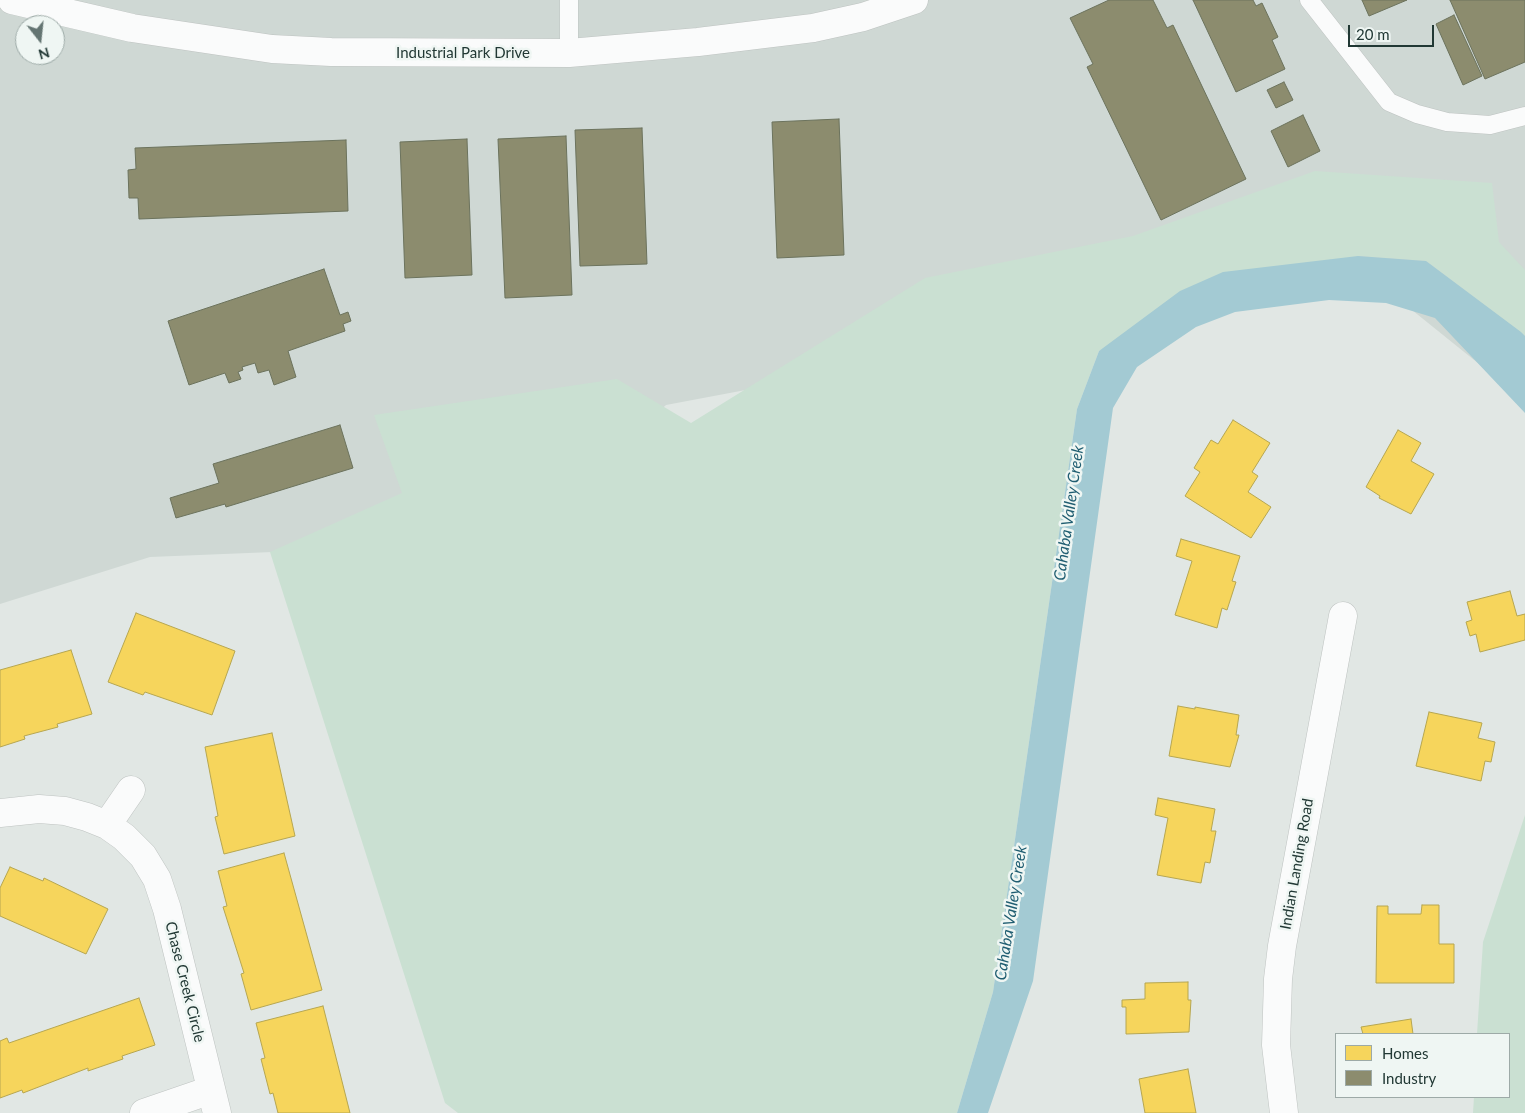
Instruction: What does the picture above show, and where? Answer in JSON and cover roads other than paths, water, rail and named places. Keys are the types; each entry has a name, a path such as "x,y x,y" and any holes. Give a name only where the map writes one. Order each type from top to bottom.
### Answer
{"street":[{"name":"Industrial Park Drive","path":"12,0 132,28 272,48 331,52 568,54 698,42 813,28 863,17 914,0"},
{"name":"Indian Landing Road","path":"1284,1113 1276,1045 1279,971 1343,616"},
{"path":"107,825 131,790"},
{"name":"Chase Creek Circle","path":"0,813 39,809 65,811 107,825 124,837 143,856 157,880 167,909 214,1101 144,1113"}],"lane":[{"path":"568,54 569,0"},
{"path":"1309,0 1389,102 1417,114 1447,122 1490,125 1525,116"}],"water":[{"name":"Cahaba Valley Creek","path":"1358,256 1426,261 1521,332 1525,336 1525,413 1435,318 1386,303 1329,300 1235,312 1196,327 1137,367 1113,408 1033,981 988,1113 957,1113 993,992 1077,409 1099,351 1180,291 1223,272"}]}
